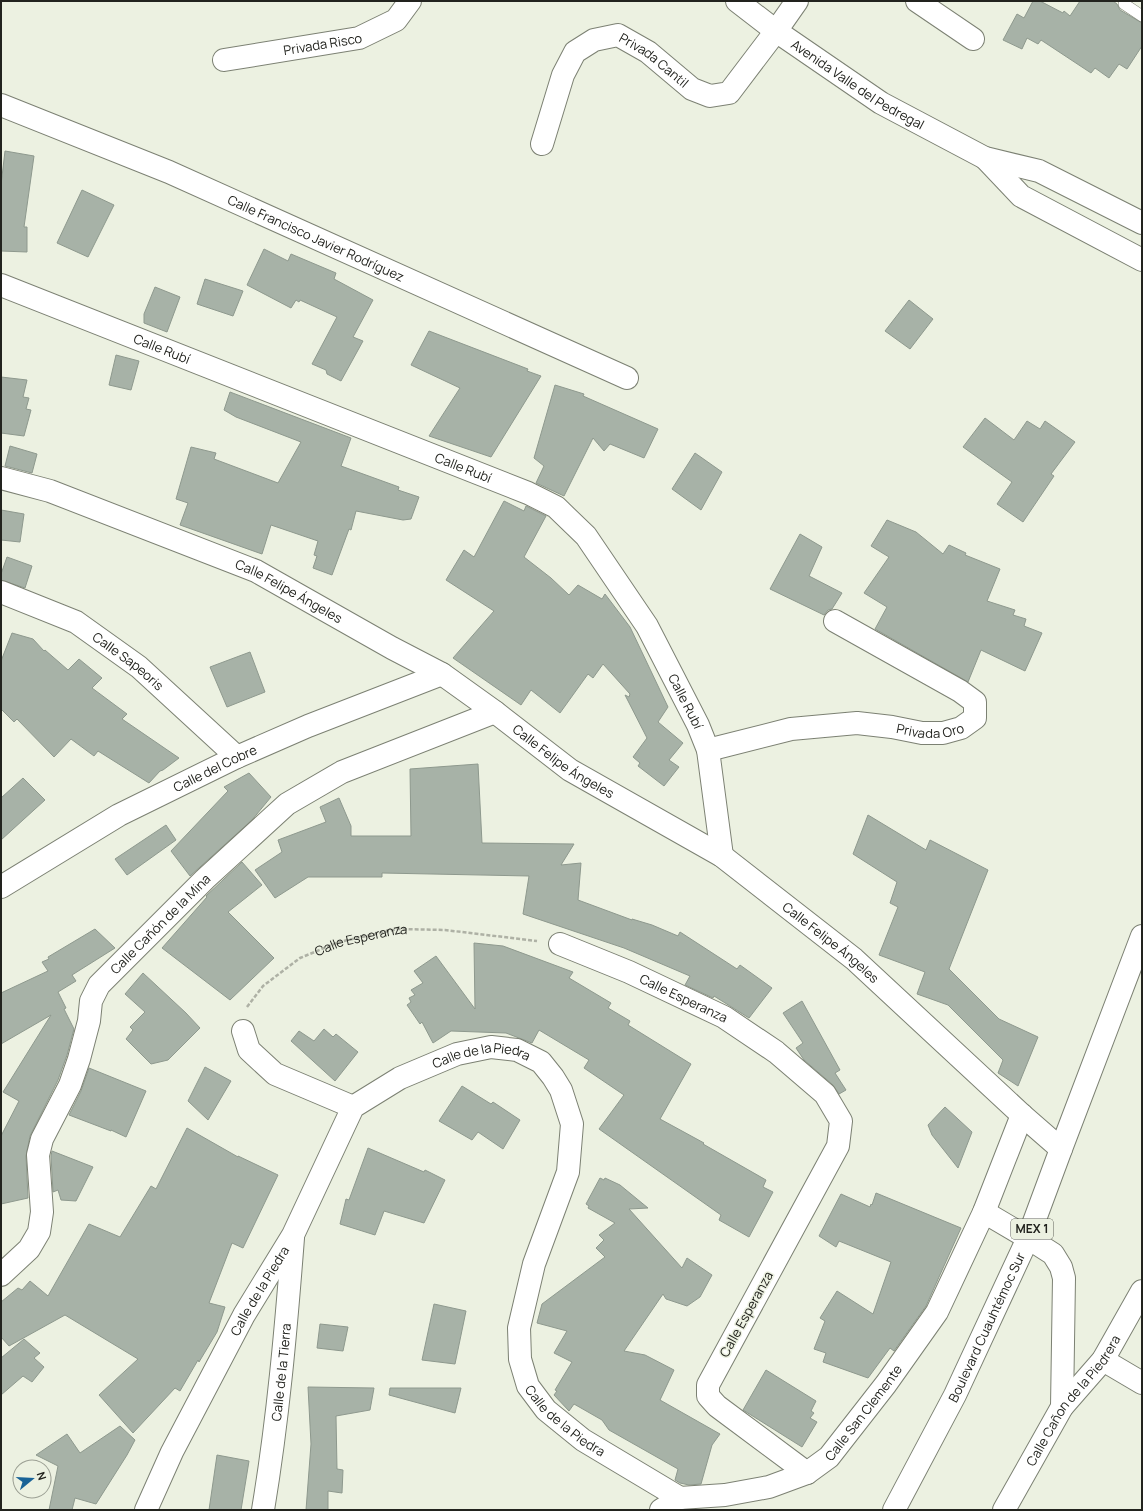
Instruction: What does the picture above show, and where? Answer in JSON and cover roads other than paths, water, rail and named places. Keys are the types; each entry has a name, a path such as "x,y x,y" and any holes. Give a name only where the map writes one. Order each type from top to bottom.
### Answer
{"street":[{"name":"Privada Risco","path":"224,60 359,38 396,20 410,1"},
{"name":"Avenida Valle del Pedregal","path":"737,1 776,31 881,103 985,158 1039,171 1142,223"},
{"name":"Privada Cantil","path":"542,144 563,75 574,52 594,40 618,35 648,52 692,89 710,96 729,93 797,1"},
{"path":"917,1 973,39"},
{"name":"Calle Francisco Javier Rodríguez","path":"1,105 169,172 627,378"},
{"name":"Avenida Valle del Pedregal","path":"985,158 1021,196 1139,252"},
{"name":"Calle Rubí","path":"1,285 528,493 556,507 586,536 647,626 698,725 708,750 722,856"},
{"name":"Calle Felipe Ángeles","path":"1,478 50,491 256,571 392,648 442,674 495,712 570,770 722,856 854,959 1022,1115 1061,1149"},
{"name":"Calle Sapeoris","path":"1,592 76,622 139,667 237,757"},
{"name":"Privada Oro","path":"708,750 791,729 857,723 892,727 922,733 943,733 961,728 975,718 975,702 960,691 835,621"},
{"name":"Calle del Cobre","path":"1,887 119,815 237,757 308,726 442,674"},
{"name":"Calle Cañón de la Mina","path":"1,1275 29,1249 39,1232 42,1212 38,1155 42,1139 70,1085 79,1059 91,1001 99,985 205,879 287,804 342,772 495,712"},
{"name":"Boulevard Cuauhtémoc Sur","path":"894,1510 955,1395 1028,1238 1142,936"},
{"name":"Calle Esperanza","path":"560,944 629,972 724,1017 776,1052 825,1094 841,1121 838,1146 708,1385 708,1396 717,1406 807,1473"},
{"path":"243,1031 249,1050 275,1074 353,1107"},
{"name":"Calle de la Piedra","path":"146,1510 172,1452 244,1315 293,1234 353,1107 400,1078 457,1054 490,1046 517,1050 541,1062 553,1076 561,1090 572,1124 568,1172 534,1264 519,1328 520,1359 528,1386 546,1410 583,1440 680,1498"},
{"name":"Calle San Clemente","path":"661,1510 680,1498 725,1495 769,1486 807,1473 829,1457 912,1349 937,1312 984,1212 1022,1115"},
{"path":"984,1212 1053,1254 1061,1267 1064,1278 1062,1407"},
{"name":"Calle de la Tierra","path":"263,1510 271,1458 284,1348 293,1234"},
{"name":"Calle Cañon de la Piedrera","path":"1004,1510 1062,1407 1103,1360 1142,1291"},
{"path":"1103,1360 1142,1383"}],"lane":[{"path":"1124,4 1142,16"}]}
